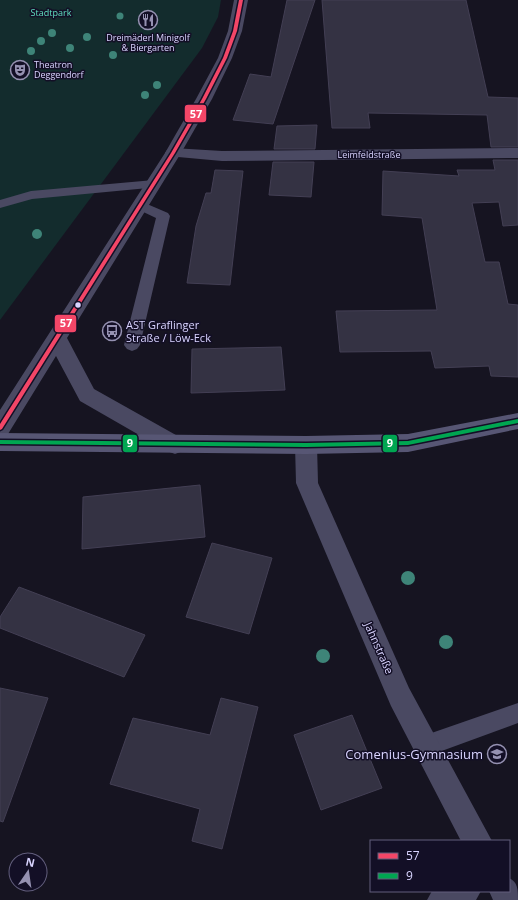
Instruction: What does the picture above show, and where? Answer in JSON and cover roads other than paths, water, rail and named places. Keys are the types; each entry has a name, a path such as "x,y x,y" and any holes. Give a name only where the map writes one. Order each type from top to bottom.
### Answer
{"main road":[{"path":"0,442 306,446 408,443 518,421"}],"street":[{"path":"0,428 173,153 225,58 235,31 241,0"},
{"name":"Leimfeldstraße","path":"173,153 222,156 518,153"},
{"path":"56,338 87,396 175,445"},
{"name":"Jahnstraße","path":"306,446 307,483 400,697 428,745 476,840"}],"lane":[{"path":"0,204 31,195 154,184"},
{"path":"132,345 163,216 140,205"},
{"path":"428,745 518,713"},
{"path":"439,900 465,892"}],"place":[{"name":"Dreimäderl Minigolf & Biergarten","path":"148,20"},
{"name":"Theatron Deggendorf","path":"20,70"},
{"name":"AST Graflinger Straße / Löw-Eck","path":"112,331"},
{"name":"Comenius-Gymnasium","path":"497,754"}],"park label":[{"name":"Stadtpark","path":"51,13"}]}
